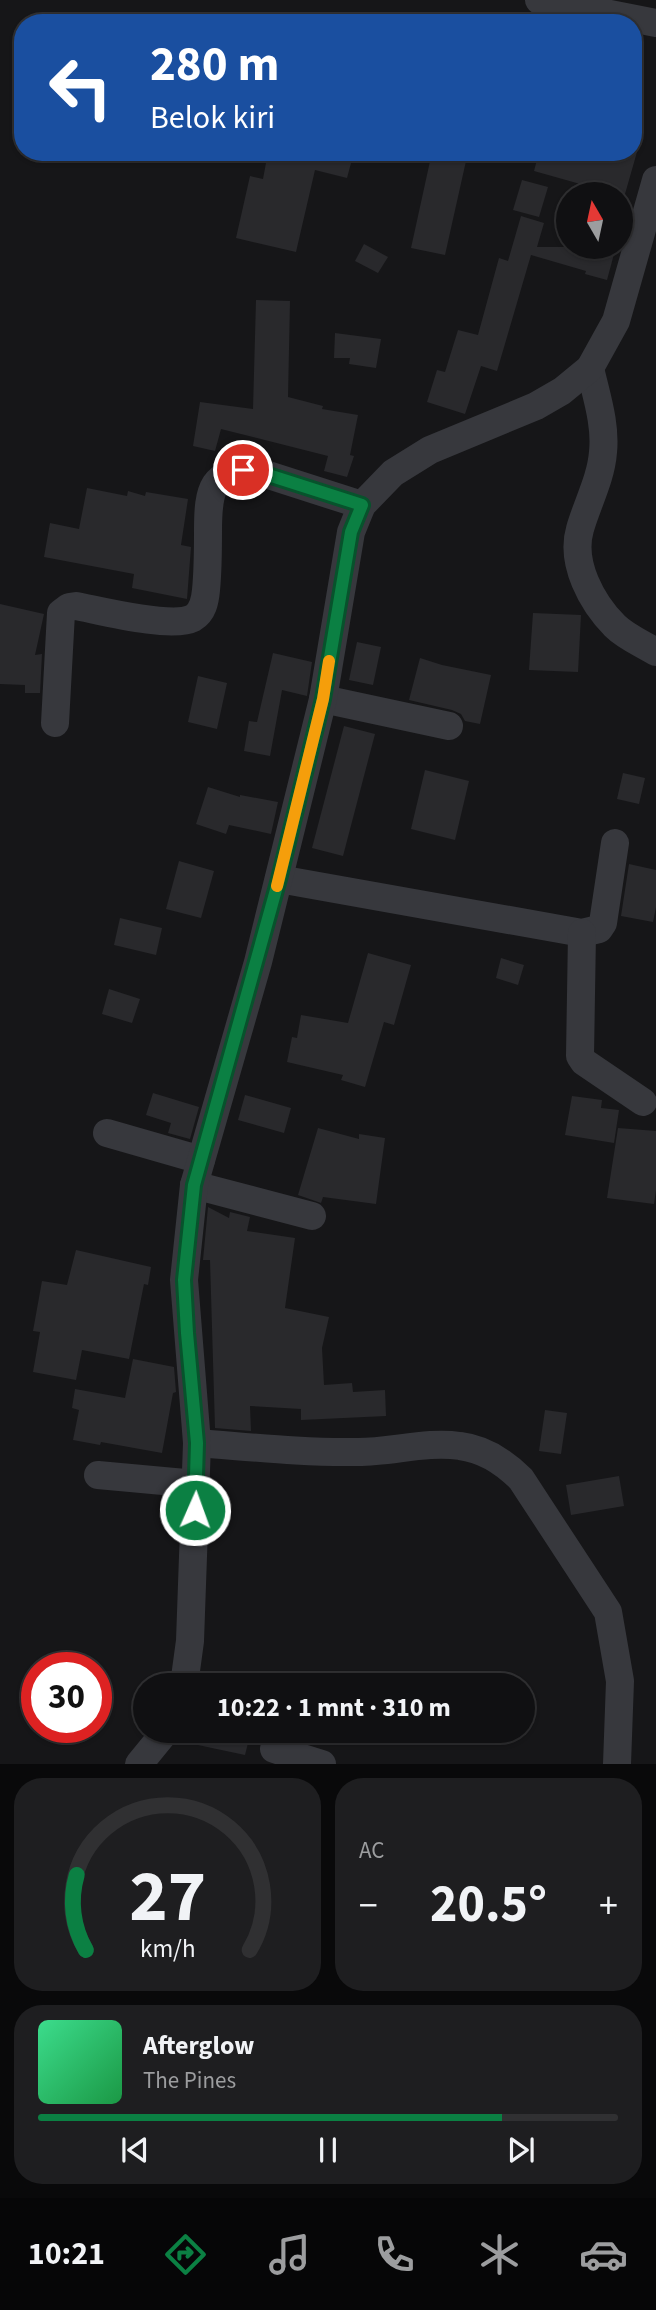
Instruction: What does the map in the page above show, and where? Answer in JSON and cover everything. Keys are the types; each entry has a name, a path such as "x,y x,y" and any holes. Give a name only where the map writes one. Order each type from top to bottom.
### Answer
{"street":[{"path":"539,0 610,14"},
{"path":"186,1673 190,1641 197,1443 184,1280 197,1172 258,962 323,699 351,532 362,505 393,473 430,450 536,407 562,391 590,368 616,321 656,180"},
{"path":"590,368 603,426 603,453 597,484 579,532 579,556 584,580 596,603 617,628 656,652"},
{"path":"55,723 61,613 76,606 168,622 193,618 201,610 205,602 208,574 208,504 210,491 218,481 243,470 259,472 362,505"},
{"path":"323,699 449,726"},
{"path":"279,879 582,933 599,929 603,923 615,843"},
{"path":"582,933 580,1056 584,1062 643,1102"},
{"path":"107,1133 197,1172 312,1216"},
{"path":"197,1443 297,1451 362,1452 460,1446 483,1452 503,1462 520,1479 608,1612 620,1681 617,1764"},
{"path":"98,1475 196,1484"},
{"path":"139,1764 156,1743"},
{"path":"274,1749 322,1764"}],"building":[{"path":"266,161 352,161 347,178 315,170 296,252 236,238 250,176 263,179"},
{"path":"430,161 466,161 445,255 411,248"},
{"path":"537,161 634,161 628,182 573,182 534,171"},
{"path":"522,180 548,187 539,217 513,210"},
{"path":"521,216 544,223 537,247 556,247 556,259 613,259 607,280 531,255 497,371 481,366 465,414 427,402 437,370 445,372 458,330 478,335 499,258 508,261"},
{"path":"364,244 388,257 378,273 355,261"},
{"path":"256,300 290,301 288,397 323,406 322,409 358,415 350,455 354,456 347,477 324,471 328,456 221,429 215,451 193,446 200,402 253,409"},
{"path":"335,333 381,339 376,368 349,364 350,358 334,358"},
{"path":"87,488 127,496 128,491 145,496 146,492 188,499 181,545 191,547 187,599 132,588 134,574 44,557 50,523 79,529"},
{"path":"0,604 44,614 35,655 42,654 40,693 25,693 25,685 0,684"},
{"path":"533,613 581,615 578,672 529,670"},
{"path":"357,642 381,647 373,685 349,680"},
{"path":"273,653 312,662 307,696 282,690 270,756 244,751 249,721 257,722"},
{"path":"420,658 491,675 480,724 465,721 461,714 452,710 409,700"},
{"path":"198,676 227,683 217,729 188,722"},
{"path":"344,726 375,734 343,856 312,848"},
{"path":"425,770 469,781 455,840 411,829"},
{"path":"623,773 645,778 639,804 617,799"},
{"path":"208,787 240,797 278,802 271,834 229,825 226,834 196,824"},
{"path":"179,861 214,871 201,918 166,909"},
{"path":"629,864 656,870 656,907 653,922 621,916"},
{"path":"120,918 162,928 156,955 114,945"},
{"path":"368,953 411,965 394,1025 384,1022 365,1087 341,1080 343,1075 287,1062 292,1037 297,1038 301,1015 348,1023"},
{"path":"501,958 524,965 518,985 496,978"},
{"path":"109,989 140,999 132,1023 102,1014"},
{"path":"153,1093 199,1107 190,1139 168,1133 171,1123 146,1115"},
{"path":"245,1095 291,1108 284,1133 238,1120"},
{"path":"572,1096 602,1100 601,1108 619,1110 614,1143 565,1135"},
{"path":"318,1128 359,1139 359,1134 385,1138 376,1204 323,1197 321,1203 298,1195"},
{"path":"618,1128 656,1131 654,1204 607,1198"},
{"path":"208,1207 229,1218 230,1212 250,1217 247,1231 295,1238 285,1308 329,1317 322,1348 324,1385 352,1383 353,1392 385,1390 386,1416 301,1420 301,1409 250,1406 251,1431 215,1428 210,1260 203,1260"},
{"path":"76,1250 151,1267 148,1285 144,1284 129,1359 82,1350 76,1380 33,1372 40,1332 33,1331 42,1281 67,1285"},
{"path":"133,1359 174,1367 176,1392 173,1393 162,1453 73,1440 79,1410 72,1408 75,1389 125,1398"},
{"path":"545,1410 567,1413 561,1454 539,1451"},
{"path":"619,1476 624,1506 571,1515 566,1485"},
{"path":"188,1743 248,1743 245,1755"}],"slow traffic":[{"path":"277,886 323,699 329,661"}],"route":[{"path":"195,1510 197,1443 184,1280 194,1185 279,879 323,699 351,532 362,505 259,472 243,470"}]}
